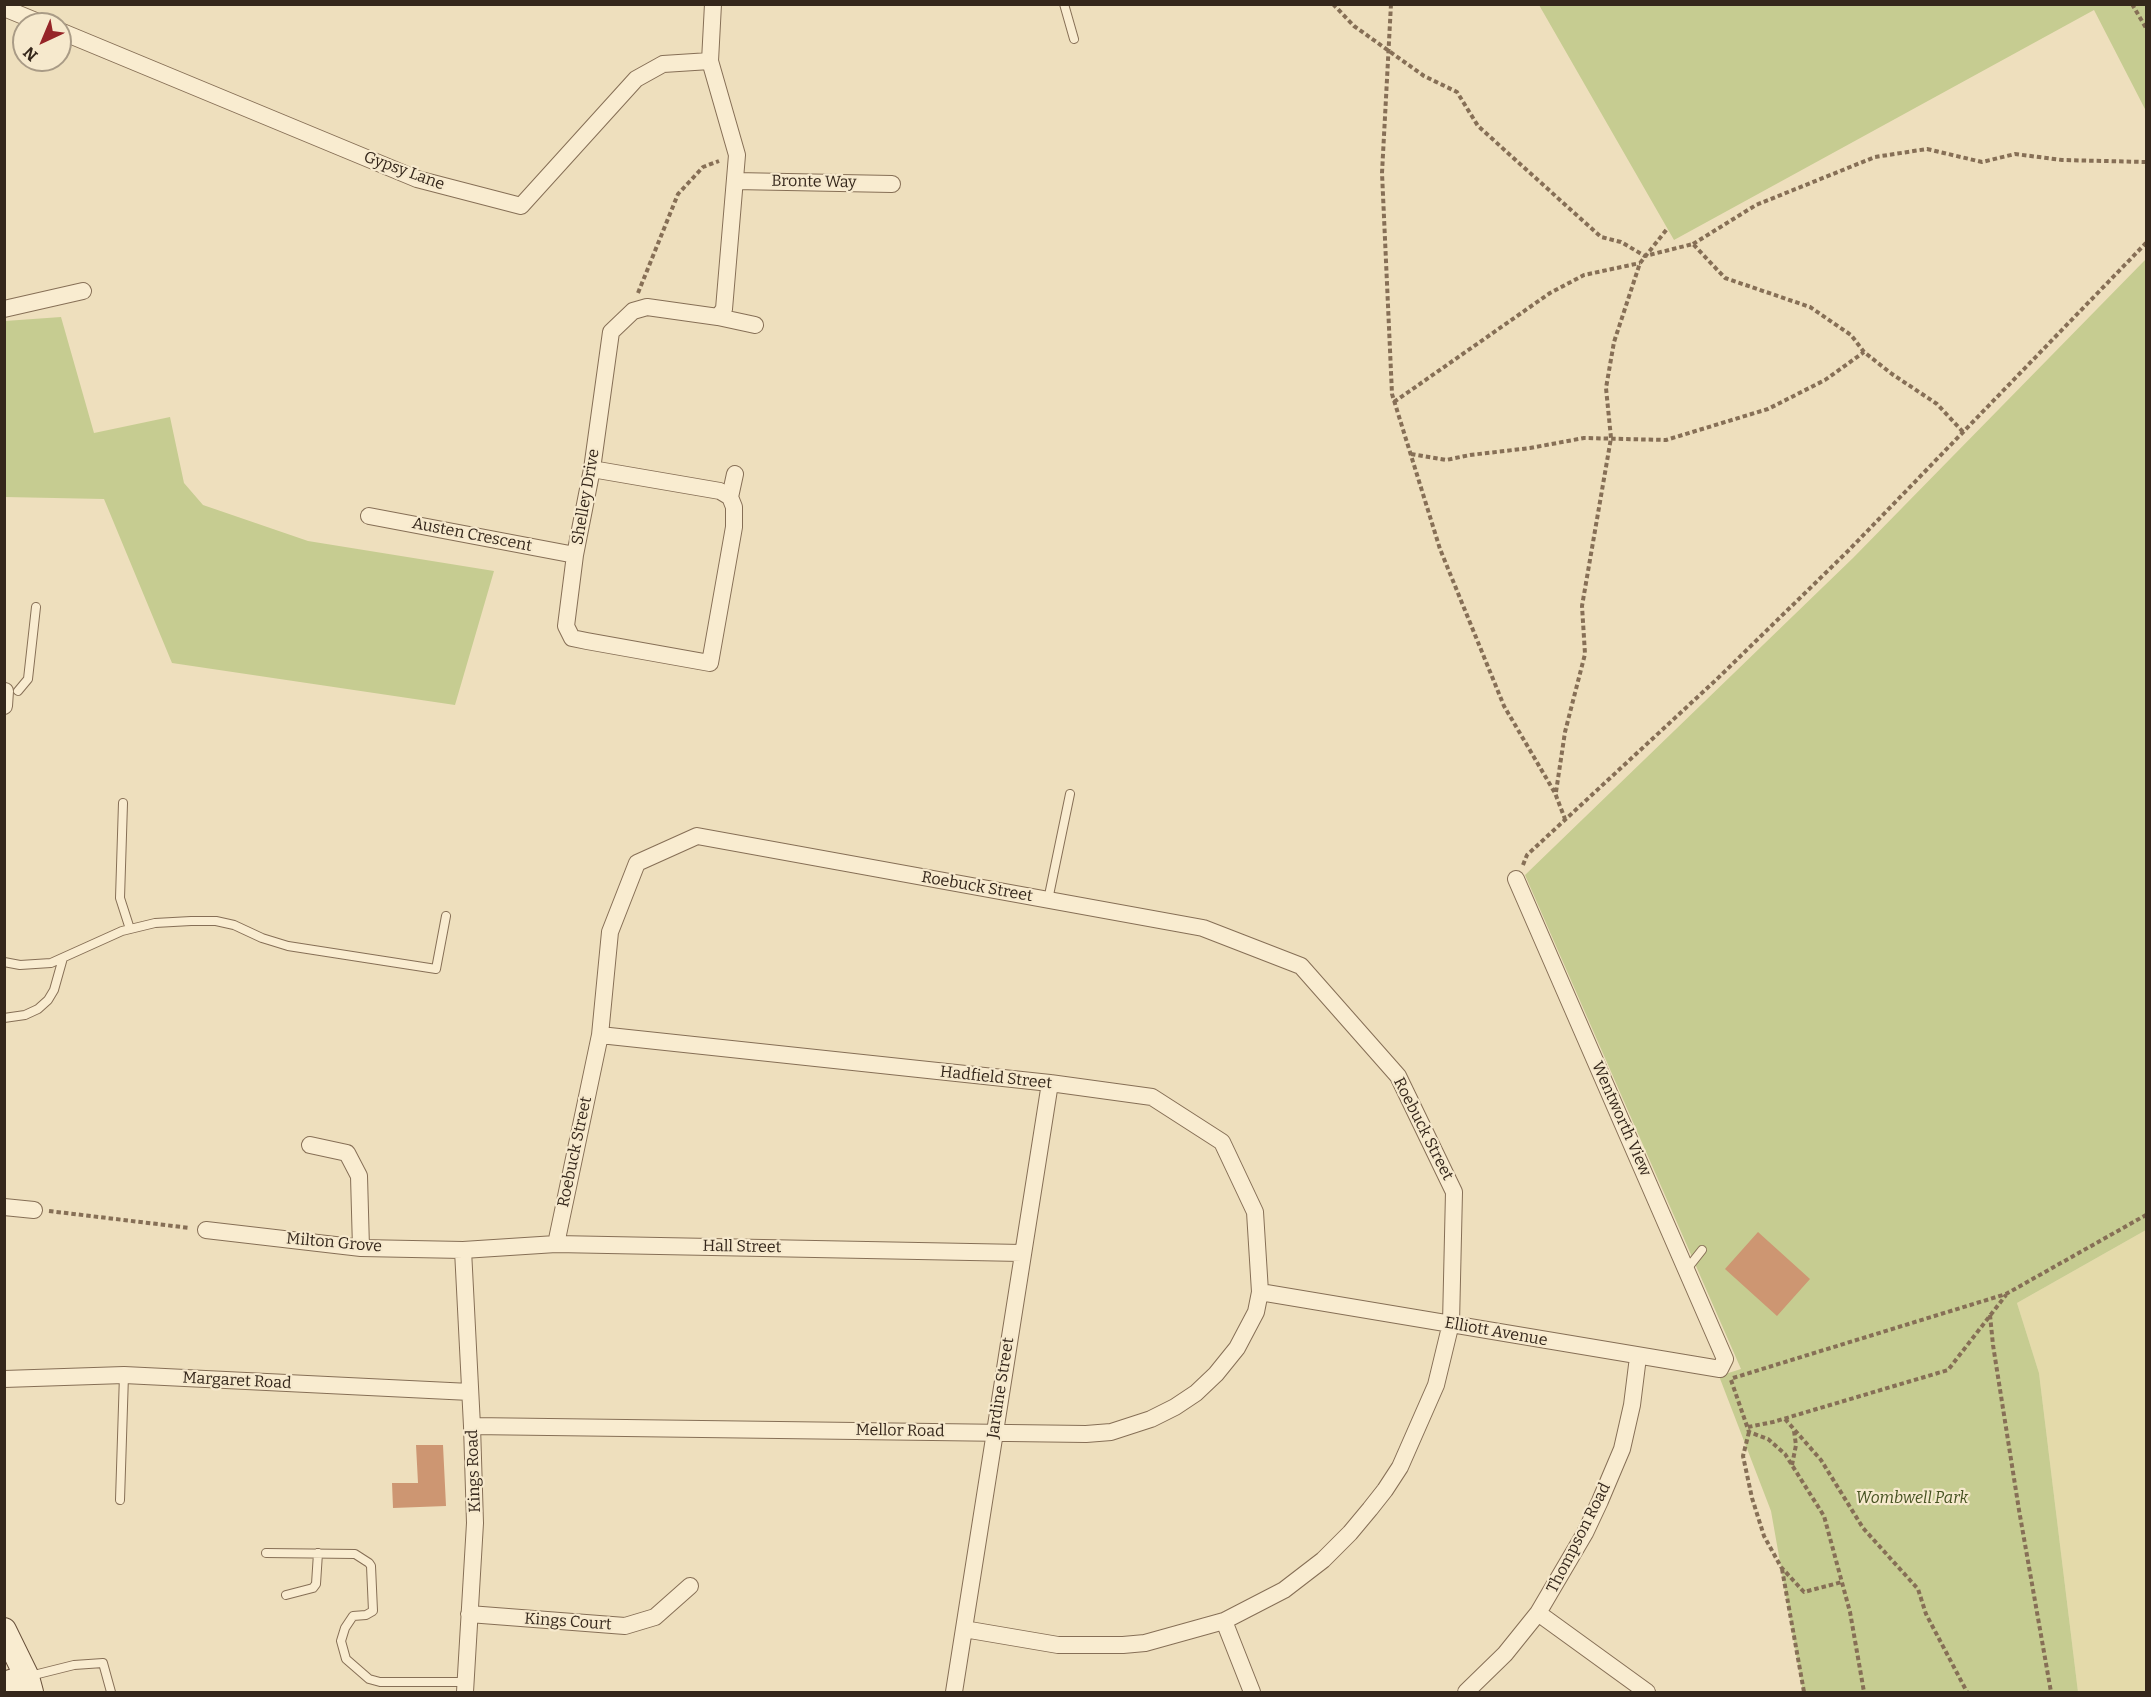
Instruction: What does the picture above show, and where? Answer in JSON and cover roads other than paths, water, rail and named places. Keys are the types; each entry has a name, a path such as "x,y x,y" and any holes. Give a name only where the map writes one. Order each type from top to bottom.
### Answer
{"street":[{"path":"713,4 710,61 737,155 724,309 718,317"},
{"name":"Gypsy Lane","path":"72,36 417,179 520,206 636,79 663,64 710,61"},
{"name":"Bronte Way","path":"735,181 892,184"},
{"path":"4,309 82,291"},
{"name":"Shelley Drive","path":"730,497 734,507 734,527 710,663 573,638 567,626 575,555 592,469 611,332 633,311 647,307 718,317 755,325"},
{"path":"592,469 720,491 730,497 735,474"},
{"name":"Austen Crescent","path":"369,516 575,555"},
{"path":"4,706 9,691"},
{"name":"Roebuck Street","path":"556,1244 600,1035 610,932 637,863 697,836 1203,928 1301,966 1398,1076 1454,1192 1450,1323 1436,1385 1411,1444 1385,1490 1350,1533 1323,1560 1275,1595 1224,1621 1145,1643 1113,1645 1058,1645 964,1629"},
{"name":"Wentworth View","path":"1516,879 1725,1359"},
{"name":"Hadfield Street","path":"600,1035 1050,1083 1152,1097 1222,1142 1255,1212 1260,1292"},
{"name":"Jardine Street","path":"954,1692 1050,1083"},
{"path":"310,1145 347,1153 359,1176 361,1248"},
{"path":"4,1207 34,1210"},
{"name":"Milton Grove","path":"206,1230 361,1248 463,1250"},
{"name":"Hall Street","path":"463,1250 556,1244 1022,1253"},
{"name":"Kings Road","path":"463,1250 475,1523 465,1687"},
{"name":"Elliott Avenue","path":"1260,1292 1720,1369 1725,1359"},
{"name":"Mellor Road","path":"472,1425 1086,1434 1111,1432 1151,1419 1196,1393 1216,1374 1237,1348 1256,1312 1260,1292"},
{"name":"Thompson Road","path":"1466,1692 1504,1654 1538,1613 1585,1533 1622,1449 1632,1405 1638,1357"},
{"name":"Margaret Road","path":"4,1379 123,1375 470,1392"},
{"name":"Kings Court","path":"470,1614 625,1626 655,1617 690,1586"},
{"path":"1538,1613 1647,1692"},
{"path":"1224,1621 1252,1692"},
{"path":"4,1630 21,1684"}],"lane":[{"path":"1064,4 1074,39"},
{"path":"9,691 28,679 36,607"},
{"path":"1048,900 1070,794"},
{"path":"123,803 120,898 130,929"},
{"path":"4,962 36,965 63,958 130,929 179,921 216,921 234,925 262,938 288,946 436,969 446,916"},
{"path":"4,1018 25,1015 38,1009 48,1000 54,990 63,958"},
{"path":"1686,1270 1702,1250"},
{"path":"120,1500 123,1375"},
{"path":"286,1595 313,1588 316,1584 318,1552"},
{"path":"266,1553 355,1554 365,1559 371,1566 373,1611 366,1615 353,1616 345,1628 341,1641 346,1659 369,1679 380,1682 465,1687"},
{"path":"21,1684 74,1665 103,1663 111,1692"}],"park label":[{"name":"Wombwell Park","path":"1912,1499"}]}
